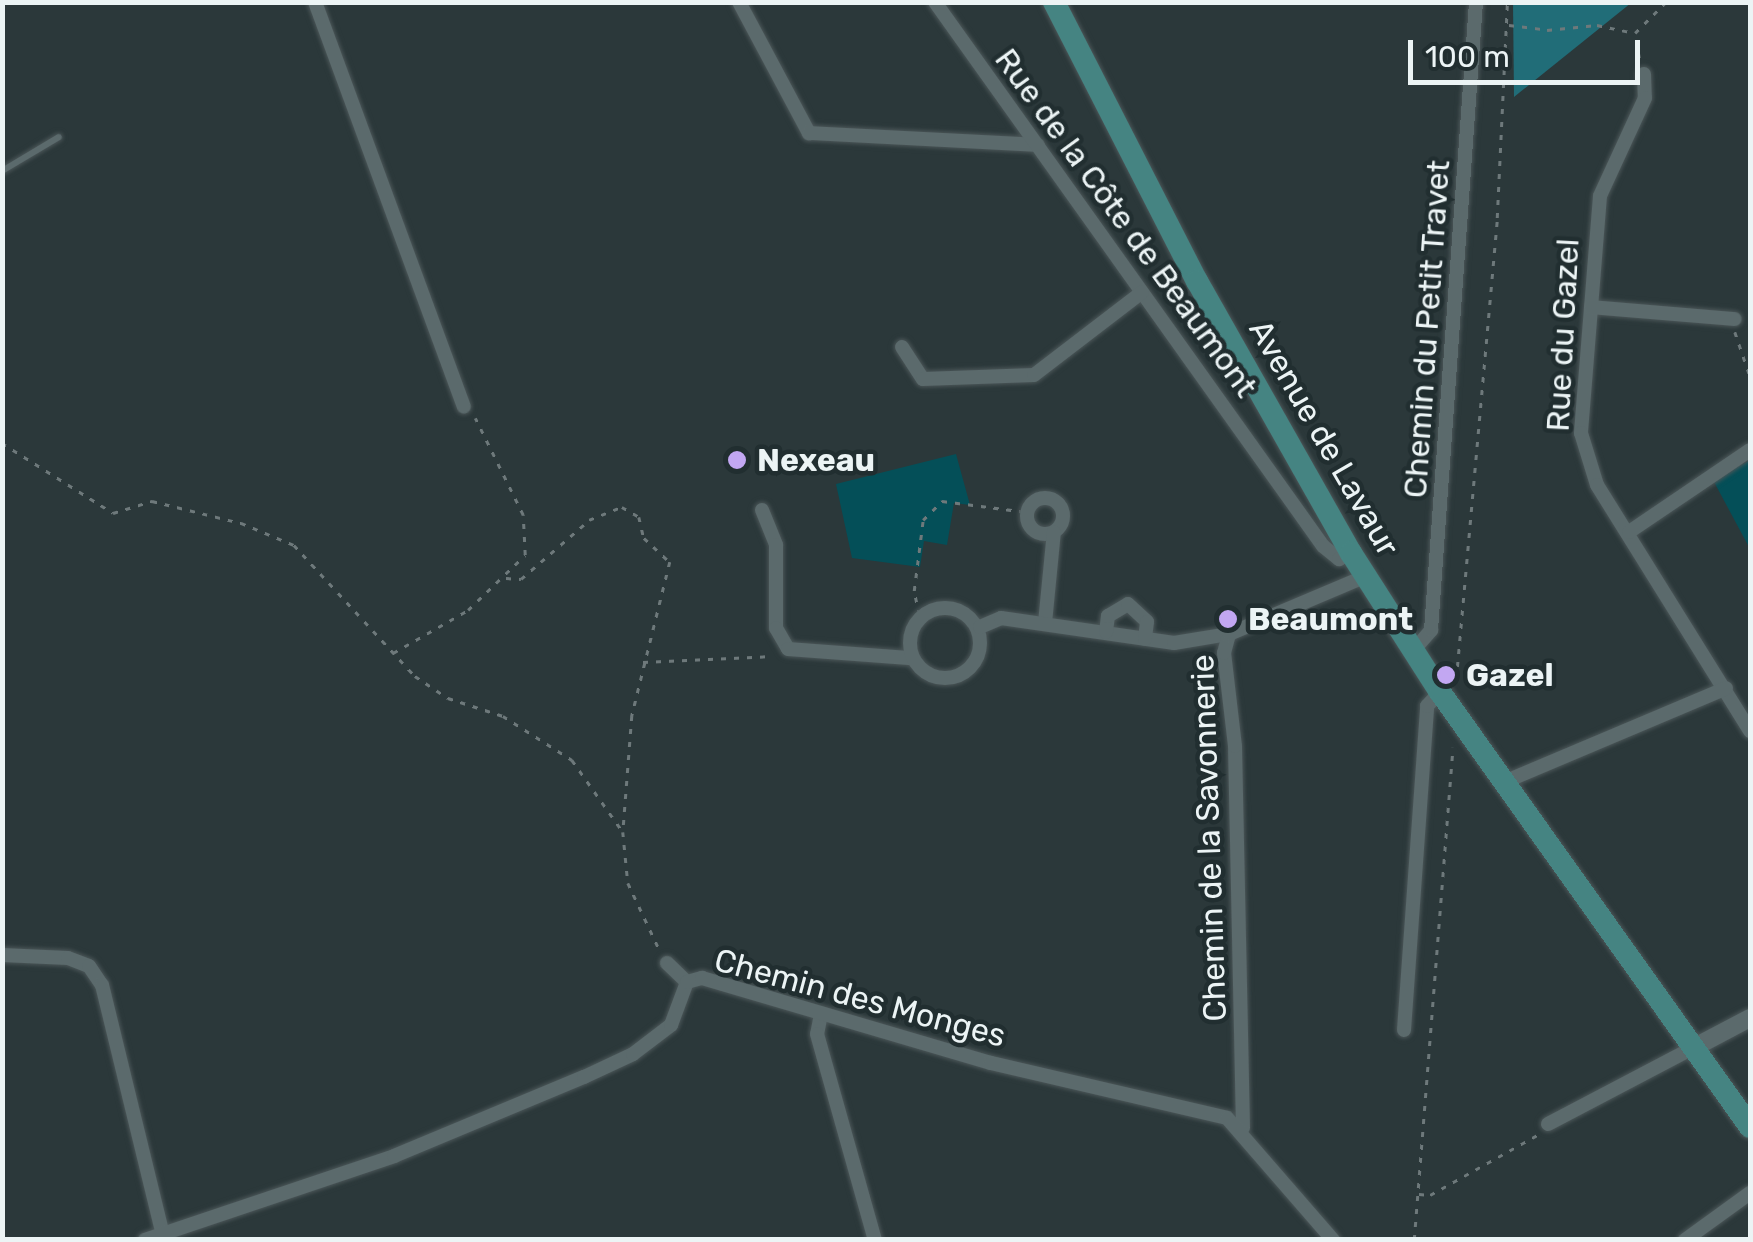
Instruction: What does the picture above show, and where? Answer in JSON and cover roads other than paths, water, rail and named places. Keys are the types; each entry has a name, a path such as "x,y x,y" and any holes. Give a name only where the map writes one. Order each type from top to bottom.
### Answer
{"main road":[{"name":"Avenue de Lavaur","path":"1054,2 1197,281 1351,553 1447,701 1750,1127"}],"street":[{"path":"315,2 464,406"},
{"path":"739,2 808,133 1038,145"},
{"name":"Rue de la Côte de Beaumont","path":"935,2 1323,546 1339,558 1351,553"},
{"name":"Chemin du Petit Travet","path":"1413,651 1432,630 1476,2"},
{"name":"Rue du Gazel","path":"1644,74 1646,98 1600,196 1581,433 1597,485 1750,732"},
{"path":"902,347 923,379 1034,375 1142,292"},
{"path":"1591,307 1735,319"},
{"path":"1629,532 1750,450"},
{"path":"1045,623 1054,532 1064,518 1056,502 1039,499 1028,512 1036,532 1054,532"},
{"path":"762,510 776,545 776,628 788,649 909,658 923,668 968,672 979,662 980,627"},
{"name":"Chemin de la Savonnerie","path":"1243,1128 1236,746 1224,653 1229,634 1366,576"},
{"path":"1106,632 1116,606 1128,604 1147,622 1144,639"},
{"path":"909,658 909,634 919,615 971,620 980,627"},
{"path":"980,627 1001,618 1174,643 1229,634"},
{"path":"1504,782 1726,688"},
{"path":"1404,1030 1428,706 1447,701"},
{"path":"2,955 68,958 89,966 102,985 163,1234"},
{"path":"668,963 687,982"},
{"name":"Chemin des Monges","path":"145,1240 394,1156 616,1062 670,1025 687,982 702,978 991,1063 1227,1118 1243,1128"},
{"path":"822,1014 817,1034 875,1240"},
{"path":"1548,1124 1750,1018"},
{"path":"1243,1128 1334,1240"},
{"path":"1685,1240 1750,1193"}],"lane":[{"path":"2,171 59,136"}],"place":[{"name":"Nexeau","path":"737,460"},
{"name":"Beaumont","path":"1228,619"},
{"name":"Gazel","path":"1446,675"}]}
